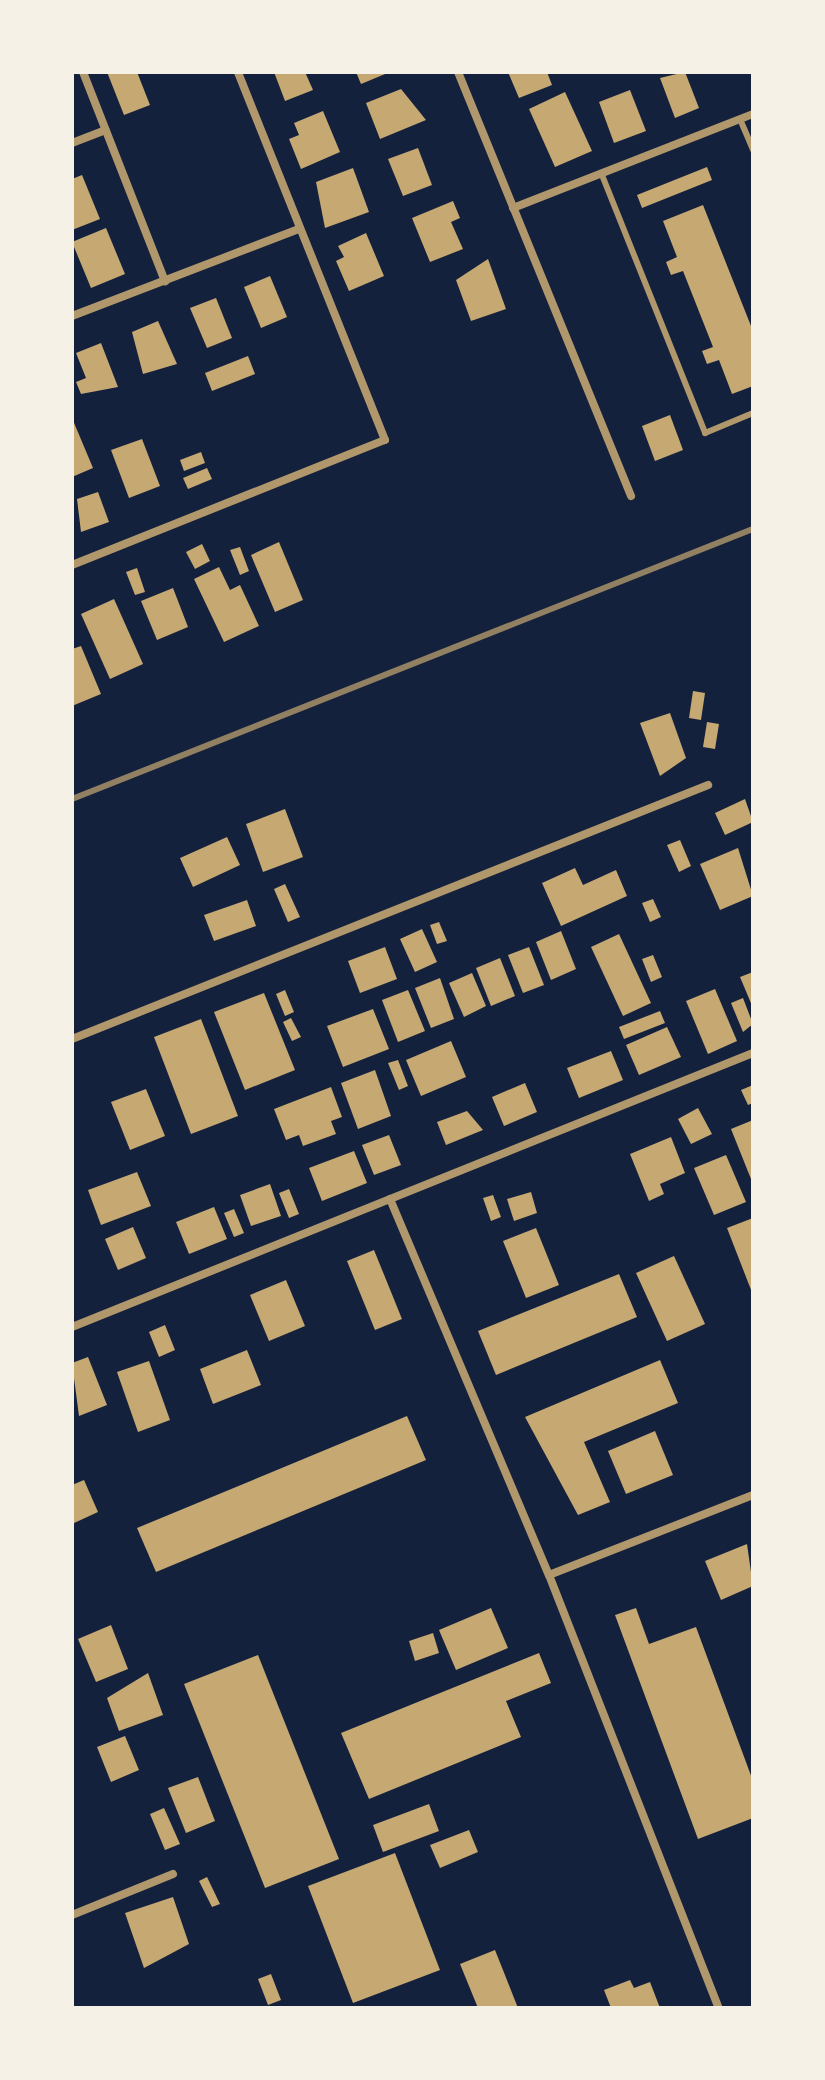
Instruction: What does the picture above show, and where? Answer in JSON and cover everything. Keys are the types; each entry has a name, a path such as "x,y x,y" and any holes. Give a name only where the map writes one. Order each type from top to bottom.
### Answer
{"street":[{"path":"83,72 165,281"},
{"path":"72,565 385,440 238,72"},
{"path":"458,72 631,496"},
{"path":"513,208 753,114"},
{"path":"72,143 106,130"},
{"path":"72,316 299,229"},
{"path":"72,1039 708,785"},
{"path":"72,1327 753,1053"},
{"path":"390,1199 549,1575 719,2008"},
{"path":"549,1575 753,1495"},
{"path":"72,1915 173,1874"}],"lane":[{"path":"740,119 753,150"},
{"path":"602,175 705,433 753,413"}],"building":[{"path":"107,72 137,72 150,105 124,115"},
{"path":"274,72 305,72 313,90 285,101"},
{"path":"356,72 390,72 361,84"},
{"path":"508,72 547,72 552,85 519,98"},
{"path":"685,72 699,108 675,118 660,78"},
{"path":"401,89 426,120 380,139 366,103"},
{"path":"630,90 646,131 614,143 599,102"},
{"path":"565,92 592,151 555,167 529,109"},
{"path":"323,111 340,152 301,169 289,139 299,135 294,123"},
{"path":"418,148 432,185 403,196 388,159"},
{"path":"707,167 712,180 642,208 637,195"},
{"path":"353,168 369,212 325,228 316,182"},
{"path":"82,175 100,219 72,230 72,179"},
{"path":"453,201 460,218 451,222 463,249 430,262 412,218"},
{"path":"703,205 753,331 753,386 732,394 719,360 707,364 702,351 713,347 683,271 671,275 666,262 677,257 663,221"},
{"path":"106,228 125,274 91,288 72,242"},
{"path":"366,233 384,276 349,291 336,261 344,257 338,246"},
{"path":"488,259 506,309 471,321 456,280"},
{"path":"270,276 287,317 261,328 244,287"},
{"path":"216,298 232,338 207,348 190,308"},
{"path":"158,321 177,364 143,374 132,332"},
{"path":"101,343 118,387 81,394 76,382 86,378 76,353"},
{"path":"248,356 255,374 212,391 205,373"},
{"path":"670,415 683,450 655,461 642,426"},
{"path":"72,418 93,468 72,477"},
{"path":"142,439 160,486 129,498 111,450"},
{"path":"201,452 205,463 184,471 180,460"},
{"path":"207,468 212,479 188,489 183,478"},
{"path":"98,492 109,522 81,532 77,499"},
{"path":"279,542 303,600 275,612 251,555"},
{"path":"202,544 210,561 195,569 186,552"},
{"path":"240,547 249,571 240,575 230,550"},
{"path":"219,567 230,590 240,585 259,626 224,642 194,579"},
{"path":"137,568 145,592 135,595 126,572"},
{"path":"173,588 188,627 157,640 141,601"},
{"path":"114,599 143,664 110,679 81,614"},
{"path":"81,646 101,694 72,706 72,649"},
{"path":"693,691 705,693 701,720 689,718"},
{"path":"670,713 686,758 660,776 640,723"},
{"path":"707,722 719,724 715,749 703,747"},
{"path":"745,799 753,822 725,835 715,813"},
{"path":"285,809 303,857 263,872 246,824"},
{"path":"227,837 240,865 193,887 180,858"},
{"path":"680,840 691,866 679,872 667,845"},
{"path":"738,848 753,896 720,910 700,864"},
{"path":"575,868 583,885 616,870 627,896 561,926 542,883"},
{"path":"285,884 300,917 288,922 274,889"},
{"path":"653,899 661,917 650,922 642,903"},
{"path":"247,900 256,926 214,941 204,915"},
{"path":"439,922 447,941 437,944 430,925"},
{"path":"422,929 437,962 415,972 400,939"},
{"path":"561,931 576,969 551,980 536,942"},
{"path":"619,934 651,1003 623,1016 591,947"},
{"path":"385,947 397,979 360,993 348,961"},
{"path":"529,947 544,985 523,993 508,955"},
{"path":"653,955 662,977 651,982 642,959"},
{"path":"500,958 515,996 491,1006 476,968"},
{"path":"753,972 753,1008 740,977"},
{"path":"472,973 486,1006 464,1017 449,983"},
{"path":"440,978 454,1019 431,1028 415,988"},
{"path":"715,989 737,1041 708,1054 686,1001"},
{"path":"285,990 294,1012 285,1016 276,994"},
{"path":"408,990 425,1031 398,1042 382,1000"},
{"path":"264,993 295,1070 245,1090 214,1012"},
{"path":"743,998 753,1024 743,1032 731,1003"},
{"path":"373,1009 389,1049 343,1067 327,1026"},
{"path":"660,1011 665,1023 624,1039 619,1027"},
{"path":"291,1018 301,1037 292,1041 283,1022"},
{"path":"201,1019 238,1116 191,1134 154,1037"},
{"path":"667,1027 681,1057 639,1075 626,1045"},
{"path":"451,1041 466,1077 421,1096 406,1060"},
{"path":"611,1051 623,1080 579,1098 567,1068"},
{"path":"398,1060 408,1086 399,1090 388,1063"},
{"path":"375,1070 391,1116 358,1129 341,1083"},
{"path":"525,1083 537,1112 504,1126 492,1097"},
{"path":"753,1085 753,1103 748,1105 741,1090"},
{"path":"331,1087 342,1117 331,1121 336,1134 303,1146 299,1135 286,1140 274,1109"},
{"path":"146,1089 165,1136 130,1150 111,1102"},
{"path":"698,1108 712,1134 691,1144 678,1119"},
{"path":"467,1111 483,1130 446,1145 437,1122"},
{"path":"753,1120 753,1184 731,1129"},
{"path":"389,1135 401,1165 374,1175 362,1145"},
{"path":"671,1137 685,1173 660,1184 664,1194 649,1201 630,1154"},
{"path":"354,1151 367,1183 322,1201 309,1168"},
{"path":"726,1155 746,1202 714,1215 694,1168"},
{"path":"137,1172 151,1206 101,1225 88,1190"},
{"path":"270,1184 281,1216 251,1226 240,1195"},
{"path":"289,1189 299,1214 289,1218 279,1193"},
{"path":"531,1192 537,1213 514,1221 507,1199"},
{"path":"493,1195 501,1217 491,1221 483,1198"},
{"path":"214,1207 227,1239 189,1254 176,1222"},
{"path":"234,1209 244,1233 234,1237 224,1213"},
{"path":"753,1218 753,1295 727,1228"},
{"path":"133,1227 146,1258 118,1270 105,1239"},
{"path":"536,1228 559,1285 526,1298 503,1241"},
{"path":"374,1250 402,1319 375,1330 347,1261"},
{"path":"674,1256 705,1324 667,1341 636,1273"},
{"path":"619,1274 637,1317 496,1375 478,1331"},
{"path":"286,1280 305,1326 269,1341 250,1295"},
{"path":"165,1325 175,1350 159,1357 149,1332"},
{"path":"247,1350 261,1385 213,1404 200,1369"},
{"path":"88,1357 107,1405 79,1416 72,1363"},
{"path":"660,1360 678,1403 584,1442 610,1502 578,1515 525,1417"},
{"path":"149,1361 170,1420 138,1432 117,1372"},
{"path":"407,1416 426,1460 156,1572 137,1528"},
{"path":"655,1431 673,1475 626,1494 608,1451"},
{"path":"84,1480 98,1512 72,1524 72,1485"},
{"path":"747,1544 753,1586 721,1600 705,1561"},
{"path":"491,1608 508,1648 456,1670 439,1630"},
{"path":"636,1608 649,1644 696,1627 753,1781 753,1818 698,1839 615,1615"},
{"path":"111,1625 128,1669 96,1682 78,1639"},
{"path":"433,1633 439,1653 415,1661 409,1641"},
{"path":"539,1653 551,1683 506,1701 521,1737 369,1799 341,1733"},
{"path":"258,1655 339,1859 265,1888 184,1684"},
{"path":"148,1673 163,1715 119,1731 107,1698"},
{"path":"125,1736 139,1770 111,1782 97,1747"},
{"path":"198,1777 215,1821 186,1833 168,1788"},
{"path":"429,1804 439,1831 383,1852 373,1825"},
{"path":"164,1808 180,1844 165,1850 150,1814"},
{"path":"469,1830 478,1852 440,1868 430,1845"},
{"path":"395,1853 440,1970 353,2003 308,1886"},
{"path":"207,1877 220,1904 212,1907 199,1881"},
{"path":"173,1897 189,1944 144,1968 125,1913"},
{"path":"495,1950 518,2008 478,2008 460,1964"},
{"path":"271,1974 281,2000 268,2005 258,1979"},
{"path":"630,1980 634,1988 650,1982 660,2008 611,2008 604,1990"}],"railway":[{"path":"72,799 753,529"}]}
